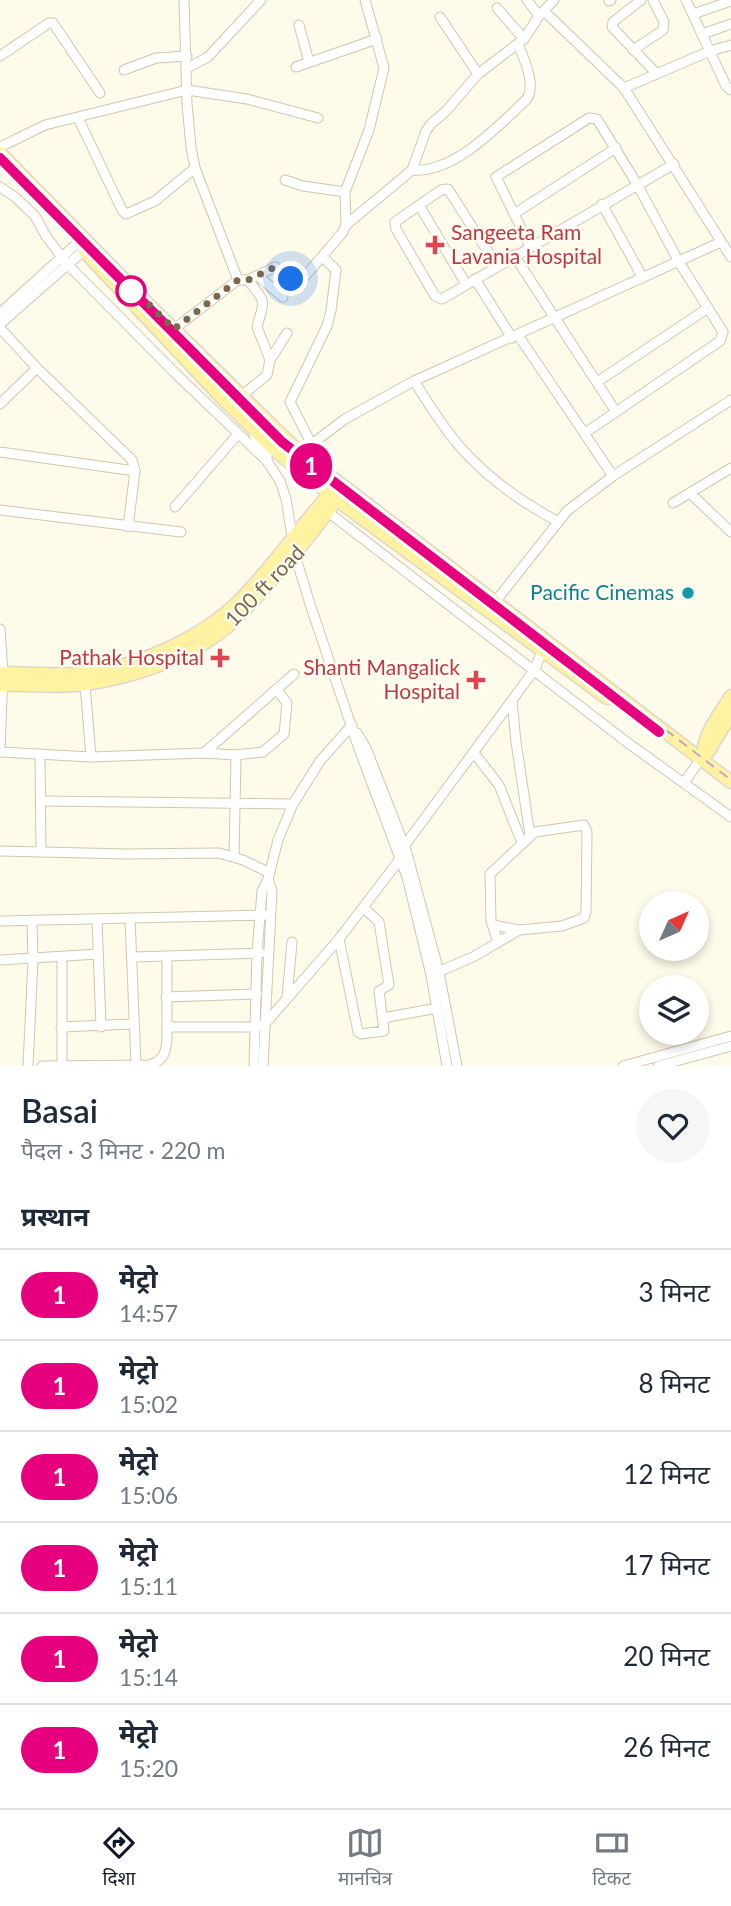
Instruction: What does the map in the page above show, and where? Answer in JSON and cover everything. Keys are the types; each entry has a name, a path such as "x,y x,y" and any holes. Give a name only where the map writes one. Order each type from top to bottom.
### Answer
{"main road":[{"path":"0,153 223,399 278,453 333,497 542,651 700,759 731,790"},
{"path":"0,165 174,329 300,453 731,782"},
{"name":"100 ft road","path":"1,679 93,671 158,653 191,635 238,601 293,536 342,486"},
{"name":"100 ft road","path":"1,679 85,684 125,676 164,663 216,635 250,605 295,555 328,512 333,497"},
{"path":"700,759 709,734 731,696"},
{"path":"700,759 709,752 731,714"}],"street":[{"path":"184,0 187,90 195,168 243,280 264,301 257,327 270,360"},
{"path":"187,68 208,57 261,0"},
{"path":"346,225 345,192 369,130 383,76 383,61 365,0"},
{"path":"527,0 624,88 730,253"},
{"path":"174,329 243,280 275,267 291,279 300,281 339,239 346,225 412,170 426,131 478,74 521,42 554,0"},
{"path":"641,0 612,24 613,30 657,74"},
{"path":"633,50 663,30 664,22 653,0"},
{"path":"686,0 726,86 731,90"},
{"path":"692,14 731,1"},
{"path":"412,170 430,170 456,157 493,131 530,96 530,83 521,42 497,8"},
{"path":"440,17 478,74"},
{"path":"1,53 53,23 100,93"},
{"path":"702,34 731,24"},
{"path":"299,25 309,62"},
{"path":"296,67 377,39"},
{"path":"624,88 710,51 731,45"},
{"path":"124,70 156,58 187,55"},
{"path":"0,147 45,125 187,90 247,99 318,118"},
{"path":"78,118 126,214 155,201 195,168"},
{"path":"530,246 496,178 498,174 589,118 597,119 637,184 679,262 723,332 722,339 585,433"},
{"path":"514,214 616,148"},
{"path":"496,266 448,189 441,190 396,220 395,225 435,296 442,299 674,164"},
{"path":"285,180 303,186 345,192"},
{"path":"0,187 39,220 46,236 65,261 267,461 280,481 295,555 352,725 366,748 402,852 457,1066"},
{"path":"602,204 643,278"},
{"path":"419,205 471,281 585,433 613,476"},
{"path":"300,453 345,419 414,381 721,242"},
{"path":"0,313 84,244"},
{"path":"514,255 616,411"},
{"path":"311,443 289,402 327,326 331,312 336,270 323,257"},
{"path":"65,261 0,326 37,368 132,460 135,471 128,527"},
{"path":"258,276 283,298"},
{"path":"597,382 708,308"},
{"path":"242,396 267,375 270,360 287,333"},
{"path":"0,404 37,368"},
{"path":"414,381 463,451 512,493 557,522"},
{"path":"223,399 257,439 267,455 267,461"},
{"path":"495,602 557,522 575,504 613,476 731,400"},
{"path":"175,507 238,434"},
{"path":"0,453 135,471"},
{"path":"673,503 731,468"},
{"path":"690,493 731,532"},
{"path":"2,512 181,532"},
{"path":"328,512 628,743 731,817"},
{"path":"0,629 0,750 91,757 204,753 234,755 263,752 284,734 286,704 277,690"},
{"path":"168,1027 260,1026 364,908 535,669 542,651"},
{"path":"204,753 294,674"},
{"path":"85,684 91,757"},
{"path":"512,701 530,835"},
{"path":"254,1066 268,954 261,891 269,876 278,839 293,804 320,761 352,725"},
{"path":"474,753 499,785 522,843"},
{"path":"40,754 41,852"},
{"path":"234,755 234,857"},
{"path":"684,783 700,759"},
{"path":"41,801 293,804"},
{"path":"493,925 519,930 576,923 584,918 586,828 580,824 540,829 530,835 490,874 493,925 499,942"},
{"path":"0,852 219,853 234,857 269,876"},
{"path":"339,939 358,1032 384,1031 380,990 389,985 379,922 364,908"},
{"path":"0,921 264,914"},
{"path":"263,1066 257,993 257,953 264,914"},
{"path":"97,919 101,1027"},
{"path":"130,919 136,1065"},
{"path":"27,1066 33,960 32,920"},
{"path":"435,974 473,957 519,930"},
{"path":"287,998 292,943"},
{"path":"0,960 98,954"},
{"path":"133,957 268,954"},
{"path":"41,1066 158,1063 166,1049 168,1027 167,957"},
{"path":"62,958 62,1065"},
{"path":"435,974 447,1066"},
{"path":"166,997 257,993"},
{"path":"383,1018 432,1009"},
{"path":"61,1027 133,1024"},
{"path":"623,1066 731,1036"},
{"path":"659,1066 731,1046"}],"railway":[{"path":"0,151 285,438 731,780"}],"metro line":[{"name":"1","path":"0,158 282,442 659,732"}],"place":[{"name":"Sangeeta Ram Lavania Hospital","path":"435,245"},
{"name":"Pacific Cinemas","path":"688,593"},
{"name":"Pathak Hospital","path":"220,658"},
{"name":"Shanti Mangalick Hospital","path":"476,680"}],"route":[{"path":"131,291 128,284 174,329 238,280 248,280 275,267 291,279"}]}
